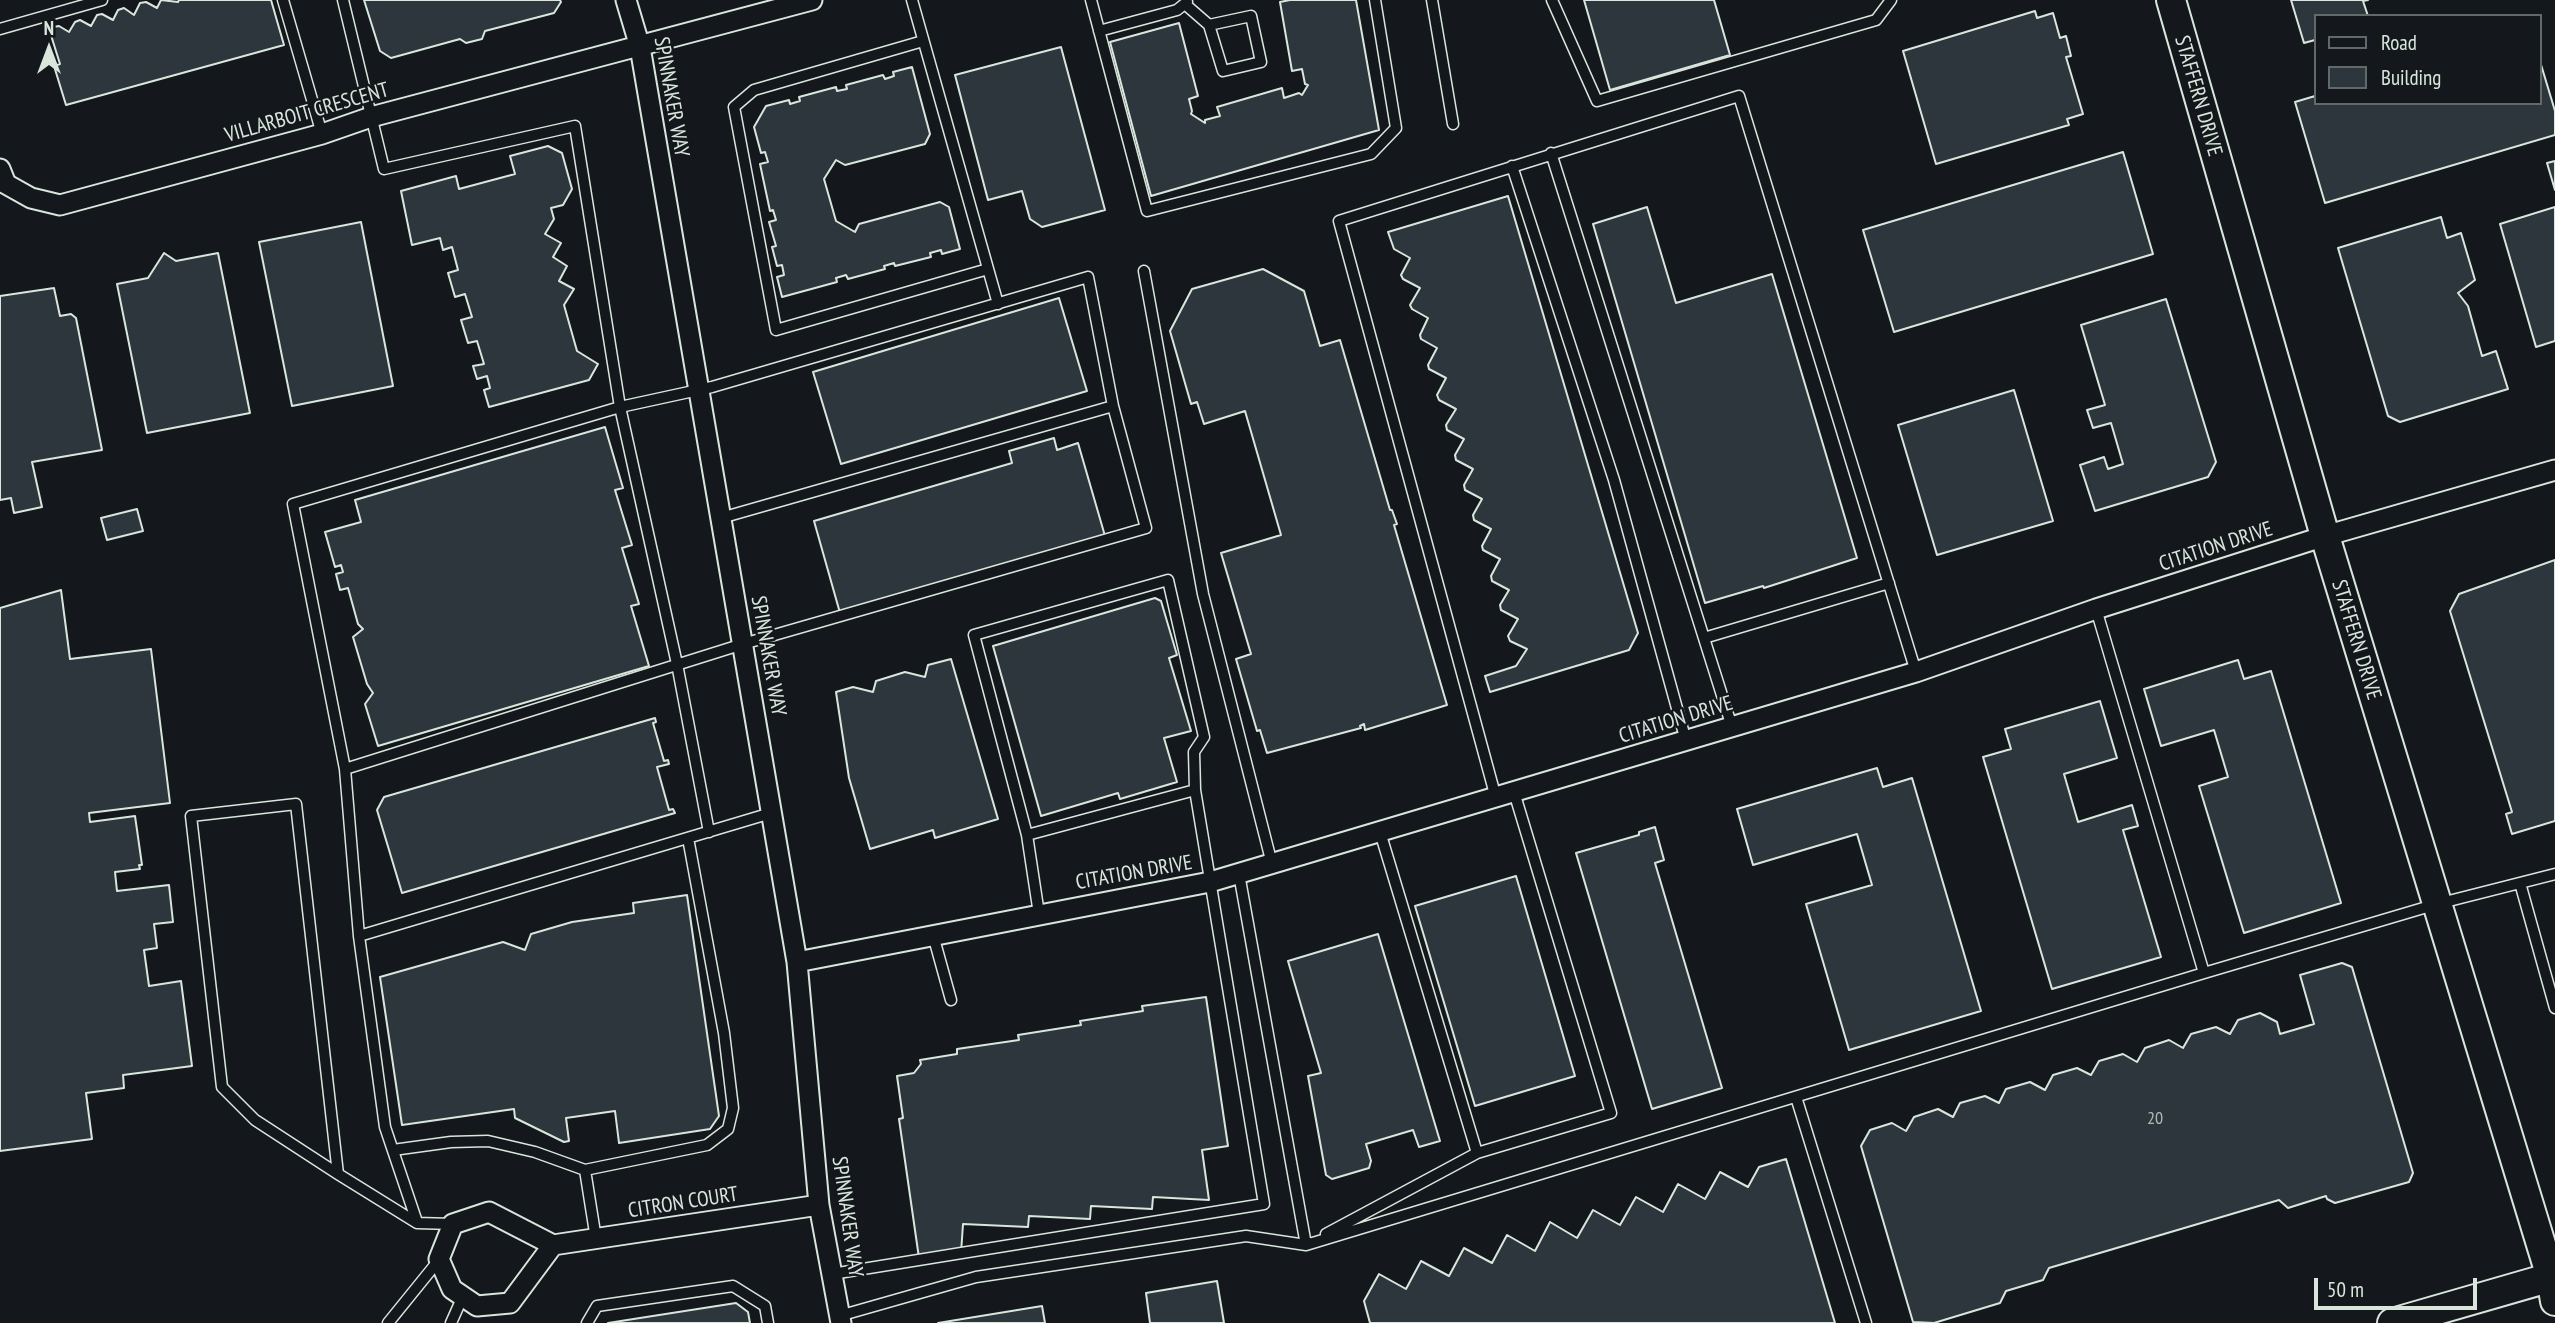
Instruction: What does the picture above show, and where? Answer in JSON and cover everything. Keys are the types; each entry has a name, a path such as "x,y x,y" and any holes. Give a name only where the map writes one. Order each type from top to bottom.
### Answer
{"street":[{"name":"SPINNAKER WAY","path":"626,0 640,47 797,962 819,1205 840,1320"},
{"name":"VILLARBOIT CRESCENT","path":"0,169 6,184 31,198 60,205 322,134 371,117 813,0"},
{"name":"STAFFERN DRIVE","path":"2171,0 2325,536 2554,1285"},
{"name":"CITATION DRIVE","path":"797,962 1210,882 1916,672 2096,609 2325,536 2555,470"},
{"name":"CITRON COURT","path":"553,1245 819,1205"},
{"path":"489,1212 553,1245 510,1303 477,1306 452,1289 439,1259 453,1224 489,1212"},
{"path":"2392,1323 2554,1285"}],"lane":[{"path":"0,29 102,0"},
{"path":"283,0 322,134"},
{"path":"343,0 384,169 575,126 620,407 677,664 709,832"},
{"path":"912,0 998,303"},
{"path":"1091,0 1147,211 1371,154 1396,128 1375,0"},
{"path":"1432,0 1453,124"},
{"path":"1552,0 1597,101 1876,20 1891,0"},
{"path":"1099,31 1177,10 1187,3 1209,25 1223,71 1261,62 1251,16 1209,25"},
{"path":"923,41 754,90 734,107 776,330 988,269"},
{"path":"1306,1245 1477,1153 1611,1113 1505,795 1339,221 1739,96 1916,672"},
{"path":"1551,153 1732,727"},
{"path":"1512,166 1614,480 1686,741"},
{"path":"1144,271 1203,594 1272,864"},
{"path":"345,769 743,643 1146,528 1114,406 1088,277 699,390 620,407 293,504 345,769 359,936 385,1127 417,1223"},
{"path":"721,518 1114,406"},
{"path":"832,1273 1264,1205 1195,790 1195,752 1204,737 1168,580 974,635 1027,835 1040,914"},
{"path":"1704,638 1889,583"},
{"path":"2096,609 2204,973"},
{"path":"1027,835 1195,790"},
{"path":"338,1174 296,804 191,816 222,1087 255,1120 338,1174 417,1223 453,1224"},
{"path":"359,936 771,813"},
{"path":"1380,832 1477,1153"},
{"path":"393,1150 450,1142 488,1141 535,1152 585,1170 707,1145 728,1129 733,1108 724,1033 688,838"},
{"path":"1238,874 1306,1245"},
{"path":"840,1320 976,1277 1246,1236 1306,1245 2204,973 2437,904 2555,874"},
{"path":"2520,883 2555,1008"},
{"path":"933,935 951,1000"},
{"path":"1796,1097 1866,1323"},
{"path":"585,1170 596,1239"},
{"path":"388,1323 439,1259"},
{"path":"587,1323 597,1306 733,1286 765,1306 768,1323"},
{"path":"1855,1293 1858,1323"},
{"path":"451,1323 463,1296"}],"building":[{"path":"161,0 271,0 284,45 66,105 54,66 60,64 50,32 53,27 59,26 69,32 75,22 80,20 91,26 97,15 102,14 113,20 118,10 124,8 134,15 140,3 146,2 157,8"},
{"path":"364,0 561,2 554,13 485,31 482,39 466,43 460,39 391,58 380,51"},
{"path":"1356,0 1379,130 1151,196 1110,42 1179,23 1198,96 1189,99 1191,114 1205,123 1205,120 1220,116 1217,107 1282,88 1284,98 1299,93 1302,95 1308,85 1305,84 1302,69 1292,71 1280,2"},
{"path":"1584,0 1714,0 1730,55 1610,90"},
{"path":"2291,0 2368,0 2363,1 2367,14 2314,14 2314,40 2304,43"},
{"path":"2035,11 2037,18 2053,13 2060,38 2066,36 2071,56 2066,57 2083,114 2067,119 2069,125 1936,164 1903,51"},
{"path":"1061,47 1105,210 1042,227 1030,219 1022,191 988,200 955,75"},
{"path":"2541,65 2555,111 2555,135 2325,203 2295,102 2314,96 2314,105 2541,105"},
{"path":"912,67 930,134 925,144 845,165 836,160 824,179 836,221 855,232 859,224 940,202 949,207 960,249 942,254 941,250 930,253 931,257 895,266 894,263 884,266 885,269 848,279 846,275 836,278 837,282 782,297 777,277 784,275 782,265 777,266 772,247 776,246 769,222 776,220 773,210 770,211 760,164 768,162 765,152 761,153 754,127 766,106 789,100 790,104 800,101 799,97 836,87 837,91 847,89 846,85 883,75 885,79 894,76 893,72"},
{"path":"548,146 562,153 572,189 563,205 551,208 554,219 545,234 561,243 553,257 567,266 559,281 574,289 564,305 577,351 598,364 589,380 489,407 484,390 490,388 487,376 477,379 473,366 484,364 477,341 468,343 461,320 472,317 465,294 455,297 448,273 458,270 452,247 443,250 440,238 412,245 401,191 456,176 459,189 515,174 510,156"},
{"path":"2123,152 2153,254 1894,332 1863,230"},
{"path":"2555,161 2555,190 2547,163"},
{"path":"1508,196 1638,633 1629,650 1490,692 1485,676 1516,666 1527,649 1510,641 1508,636 1518,619 1501,610 1500,605 1509,590 1492,581 1491,576 1500,559 1483,550 1482,546 1491,529 1474,520 1473,515 1482,499 1465,490 1464,485 1473,469 1456,460 1455,455 1464,439 1447,430 1446,425 1456,409 1439,400 1437,395 1446,378 1429,369 1428,365 1437,348 1421,339 1420,335 1428,318 1410,305 1420,288 1403,279 1401,275 1410,258 1394,249 1388,232"},
{"path":"1647,207 1676,303 1772,274 1857,558 1764,588 1763,586 1705,603 1593,224"},
{"path":"2555,207 2555,341 2536,347 2500,224"},
{"path":"2441,217 2447,238 2461,233 2475,280 2458,293 2468,306 2482,356 2496,351 2508,389 2400,422 2388,416 2338,248"},
{"path":"361,222 393,386 292,406 259,242"},
{"path":"164,253 176,261 218,253 250,413 147,433 117,284 148,278"},
{"path":"1263,269 1304,291 1320,346 1340,340 1390,510 1397,524 1394,525 1447,705 1365,730 1364,724 1361,728 1267,753 1260,730 1257,731 1236,659 1251,654 1221,553 1281,535 1245,411 1204,424 1197,402 1191,404 1170,331 1192,289"},
{"path":"54,288 60,316 71,314 76,318 102,450 32,462 42,507 14,513 11,498 0,500 0,296"},
{"path":"1059,298 1087,391 841,464 813,372"},
{"path":"2166,299 2216,462 2208,477 2095,511 2080,465 2104,457 2108,469 2123,464 2111,423 2093,428 2087,410 2105,405 2081,325"},
{"path":"2014,390 2053,521 1937,555 1898,425"},
{"path":"605,427 623,488 615,490 632,545 622,548 639,604 631,606 649,666 378,746 365,704 373,693 367,684 353,637 363,629 358,624 348,588 340,590 336,574 343,572 341,565 335,567 325,532 361,522 355,500"},
{"path":"1054,438 1057,450 1078,443 1105,536 840,613 814,521 1012,463 1009,451"},
{"path":"137,509 143,531 107,540 101,518"},
{"path":"2555,560 2555,821 2512,834 2506,814 2512,812 2450,611 2459,594"},
{"path":"61,590 70,659 151,649 170,803 89,813 90,822 135,816 142,865 139,865 140,869 115,872 117,891 169,885 173,922 154,924 157,948 144,950 149,986 181,981 192,1066 123,1075 124,1088 86,1093 92,1139 0,1151 0,608"},
{"path":"1155,598 1161,601 1177,655 1169,658 1191,731 1164,738 1177,782 1120,799 1118,793 1041,816 993,646"},
{"path":"951,659 998,819 935,838 933,830 870,849 849,778 836,692 853,687 873,692 876,681 905,672 925,677 928,665"},
{"path":"2238,660 2244,679 2271,671 2341,903 2244,933 2199,786 2228,777 2214,730 2161,746 2144,689"},
{"path":"2100,701 2117,758 2064,774 2078,822 2132,805 2138,826 2123,830 2161,957 2052,989 1983,757 2011,749 2005,729"},
{"path":"655,718 656,722 653,723 664,761 668,760 669,764 657,767 669,810 673,809 675,813 402,893 377,810 384,797"},
{"path":"1877,768 1883,787 1912,778 1981,1011 1849,1050 1806,904 1872,885 1857,834 1753,865 1737,809"},
{"path":"1655,827 1664,860 1655,863 1722,1088 1652,1109 1576,853 1639,835 1639,832"},
{"path":"1516,876 1575,1076 1475,1106 1415,906"},
{"path":"687,895 719,1116 710,1129 619,1143 615,1111 566,1118 569,1141 564,1142 515,1118 514,1109 402,1125 380,977 503,942 525,950 531,934 572,922 634,913 633,903"},
{"path":"1378,934 1440,1141 1419,1147 1413,1130 1366,1144 1371,1161 1369,1168 1332,1179 1326,1175 1308,1076 1321,1073 1288,961"},
{"path":"2342,963 2352,967 2413,1173 2409,1182 2335,1203 2326,1196 2288,1208 2279,1200 2049,1268 2043,1280 2006,1291 2000,1303 1934,1323 1913,1322 1861,1146 1870,1130 1892,1123 1906,1131 1914,1117 1938,1109 1953,1117 1960,1103 1985,1096 1999,1103 2006,1089 2030,1082 2045,1090 2053,1075 2077,1068 2091,1075 2099,1061 2123,1054 2137,1062 2145,1048 2169,1040 2183,1048 2191,1034 2216,1027 2230,1034 2238,1020 2260,1013 2277,1022 2280,1034 2314,1024 2300,975"},
{"path":"1206,997 1228,1146 1202,1150 1209,1200 1153,1197 1152,1209 1091,1206 1090,1219 1029,1216 1028,1227 963,1224 961,1253 919,1258 899,1119 903,1118 897,1076 914,1073 921,1064 920,1060 957,1054 957,1049 1019,1040 1018,1035 1143,1011 1142,1006"},
{"path":"1786,1159 1835,1323 1370,1323 1364,1301 1379,1274 1406,1289 1421,1261 1449,1276 1464,1248 1492,1263 1507,1235 1535,1251 1550,1222 1577,1238 1593,1210 1620,1225 1636,1197 1663,1212 1678,1184 1705,1199 1720,1172 1748,1187 1759,1167"},
{"path":"1217,1281 1224,1323 1150,1323 1146,1293"},
{"path":"736,1303 748,1312 750,1323 608,1323"},
{"path":"1042,1306 1045,1323 938,1323"}]}
